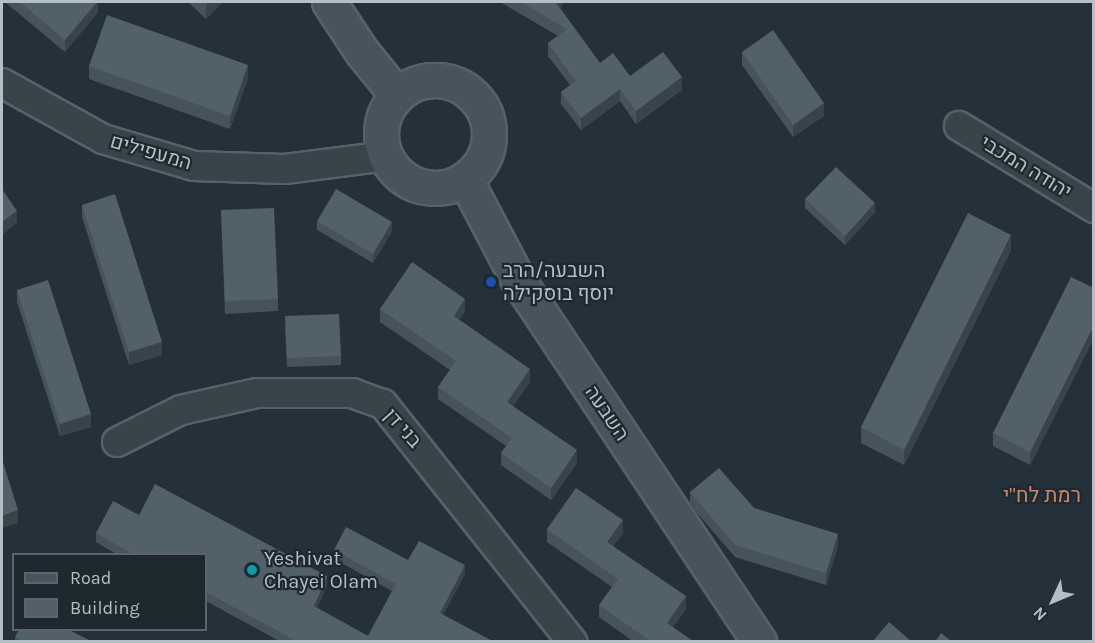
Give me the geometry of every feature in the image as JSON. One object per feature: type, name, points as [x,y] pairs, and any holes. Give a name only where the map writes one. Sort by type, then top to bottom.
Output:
[{"type":"main road","points":[[329,2],[362,52],[397,95]]},
{"type":"main road","points":[[421,81],[448,82],[461,87],[481,106],[486,118],[488,146],[475,170],[465,179],[453,185],[427,188],[402,177],[386,156],[382,143],[383,117],[397,95],[421,81]]},
{"type":"main road","name":"השבעה","points":[[465,179],[518,280],[759,642]]},
{"type":"street","name":"המעפילים","points":[[2,83],[103,139],[194,166],[285,169],[386,156]]},
{"type":"street","name":"יהודה המכבי","points":[[959,126],[1094,208]]},
{"type":"street","name":"בני דן","points":[[117,442],[181,410],[257,393],[352,393],[383,404],[572,642]]},
{"type":"building","points":[[20,2],[97,2],[65,40]]},
{"type":"building","points":[[521,2],[557,2],[600,63],[613,53],[630,76],[663,52],[682,77],[636,111],[620,89],[581,118],[561,92],[576,81],[548,43],[567,29]]},
{"type":"building","points":[[107,15],[248,65],[230,116],[89,66]]},
{"type":"building","points":[[773,30],[824,103],[793,125],[742,52]]},
{"type":"building","points":[[836,167],[875,203],[845,236],[805,199]]},
{"type":"building","points":[[2,189],[17,211],[2,222]]},
{"type":"building","points":[[336,189],[392,222],[373,254],[317,221]]},
{"type":"building","points":[[115,194],[162,342],[129,352],[82,205]]},
{"type":"building","points":[[274,208],[278,299],[225,301],[221,210]]},
{"type":"building","points":[[968,213],[1011,235],[904,450],[861,427]]},
{"type":"building","points":[[412,262],[465,299],[454,316],[530,369],[507,402],[577,450],[551,488],[501,453],[512,438],[438,387],[456,361],[380,309]]},
{"type":"building","points":[[1071,277],[1094,288],[1094,325],[1030,452],[993,433]]},
{"type":"building","points":[[48,280],[91,414],[60,424],[17,290]]},
{"type":"building","points":[[339,314],[341,356],[287,358],[285,316]]},
{"type":"building","points":[[2,459],[18,510],[2,516]]},
{"type":"building","points":[[719,468],[754,508],[838,534],[826,573],[735,545],[690,492]]},
{"type":"building","points":[[155,484],[327,576],[314,606],[368,636],[396,584],[334,550],[346,527],[408,560],[419,541],[465,565],[440,613],[494,642],[298,642],[207,593],[207,553],[131,553],[96,533],[113,501],[139,515]]},
{"type":"building","points":[[576,488],[623,520],[607,542],[686,596],[667,623],[694,642],[652,642],[599,605],[618,579],[547,529]]},
{"type":"building","points":[[889,622],[912,642],[872,642]]},
{"type":"building","points":[[18,631],[71,631],[93,642],[24,642],[15,637]]},
{"type":"building","points":[[941,633],[952,642],[935,642]]},
{"type":"place","name":"השבעה/הרב יוסף בוסקילה","points":[[491,282]]},
{"type":"place","name":"Yeshivat Chayei Olam","points":[[252,570]]},
{"type":"district","name":"רמת לח\"י","points":[[1042,495]]}]
